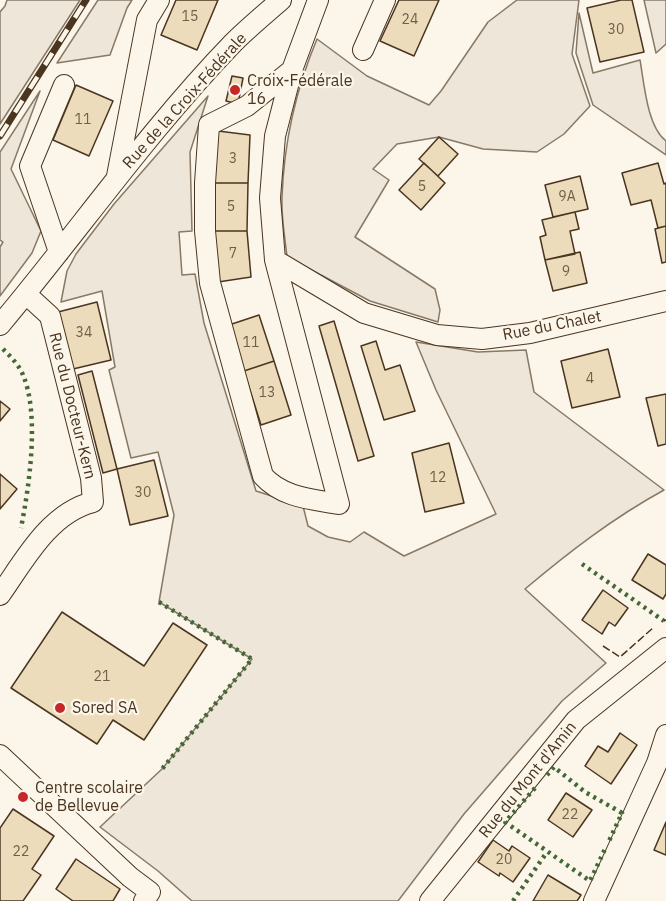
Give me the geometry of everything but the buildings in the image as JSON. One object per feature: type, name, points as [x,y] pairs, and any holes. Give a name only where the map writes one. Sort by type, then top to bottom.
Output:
[{"type":"street","name":"Rue de la Croix-Fédérale","points":[[116,178],[147,20],[159,0]]},
{"type":"street","name":"Rue de la Croix-Fédérale","points":[[0,325],[116,178],[234,42],[281,0]]},
{"type":"street","points":[[292,70],[247,106],[209,125],[205,183],[205,231],[210,283],[263,476],[291,495],[339,504],[275,260],[270,198],[275,136],[292,70],[318,0]]},
{"type":"street","points":[[363,50],[385,0]]},
{"type":"street","points":[[59,252],[30,166],[64,86]]},
{"type":"street","name":"Rue du Chalet","points":[[275,260],[364,312],[437,335],[482,339],[530,333],[666,301]]},
{"type":"street","name":"Rue du Docteur-Kern","points":[[0,595],[38,542],[59,519],[78,506],[93,502],[91,478],[50,316],[26,294]]},
{"type":"street","name":"Rue du Mont d'Amin","points":[[430,901],[576,720],[666,648]]},
{"type":"street","points":[[594,901],[657,763],[666,735]]},
{"type":"street","points":[[0,755],[130,877],[147,897]]},
{"type":"shaded area","points":[[7,0],[80,0],[0,124],[0,12]]},
{"type":"shaded area","points":[[98,0],[132,0],[110,55],[57,63]]},
{"type":"shaded area","points":[[517,0],[579,0],[572,54],[590,106],[564,134],[537,152],[483,149],[439,137],[397,144],[373,169],[389,180],[355,237],[435,289],[440,310],[438,322],[370,301],[287,257],[282,204],[285,156],[297,96],[317,39],[367,76],[429,105],[488,22]]},
{"type":"shaded area","points":[[644,0],[666,0],[666,44],[656,53]]},
{"type":"shaded area","points":[[579,13],[593,73],[640,60],[650,115],[654,126],[666,141],[666,155],[593,105],[576,53]]},
{"type":"shaded area","points":[[40,91],[11,169],[41,231],[32,253],[0,296],[0,247],[3,242],[0,240],[0,152]]},
{"type":"shaded area","points":[[208,96],[190,152],[192,231],[179,232],[182,275],[195,274],[204,323],[256,491],[303,506],[308,526],[328,537],[350,542],[364,532],[404,556],[496,514],[436,390],[416,342],[478,352],[526,350],[534,392],[664,490],[592,536],[525,589],[606,663],[562,701],[464,814],[398,901],[192,901],[158,871],[100,827],[162,769],[252,659],[159,602],[174,515],[158,452],[131,458],[109,370],[115,367],[102,291],[61,302],[67,271],[76,254],[114,204]]},
{"type":"railway","points":[[0,136],[86,0]]},
{"type":"hedge","points":[[3,349],[17,364],[23,375],[31,410],[30,472],[21,528]]},
{"type":"hedge","points":[[582,564],[664,621]]},
{"type":"hedge","points":[[159,602],[252,659],[162,769]]},
{"type":"hedge","points":[[547,775],[554,767],[585,792],[622,813],[609,841]]},
{"type":"hedge","points":[[535,788],[505,822],[590,881],[605,849]]},
{"type":"hedge","points":[[513,901],[547,852]]},
{"type":"fence","points":[[603,646],[620,657],[653,628]]},
{"type":"place","name":"Croix-Fédérale 16","points":[[235,90]]},
{"type":"place","name":"Sored SA","points":[[60,708]]},
{"type":"place","name":"Centre scolaire de Bellevue","points":[[23,797]]}]
